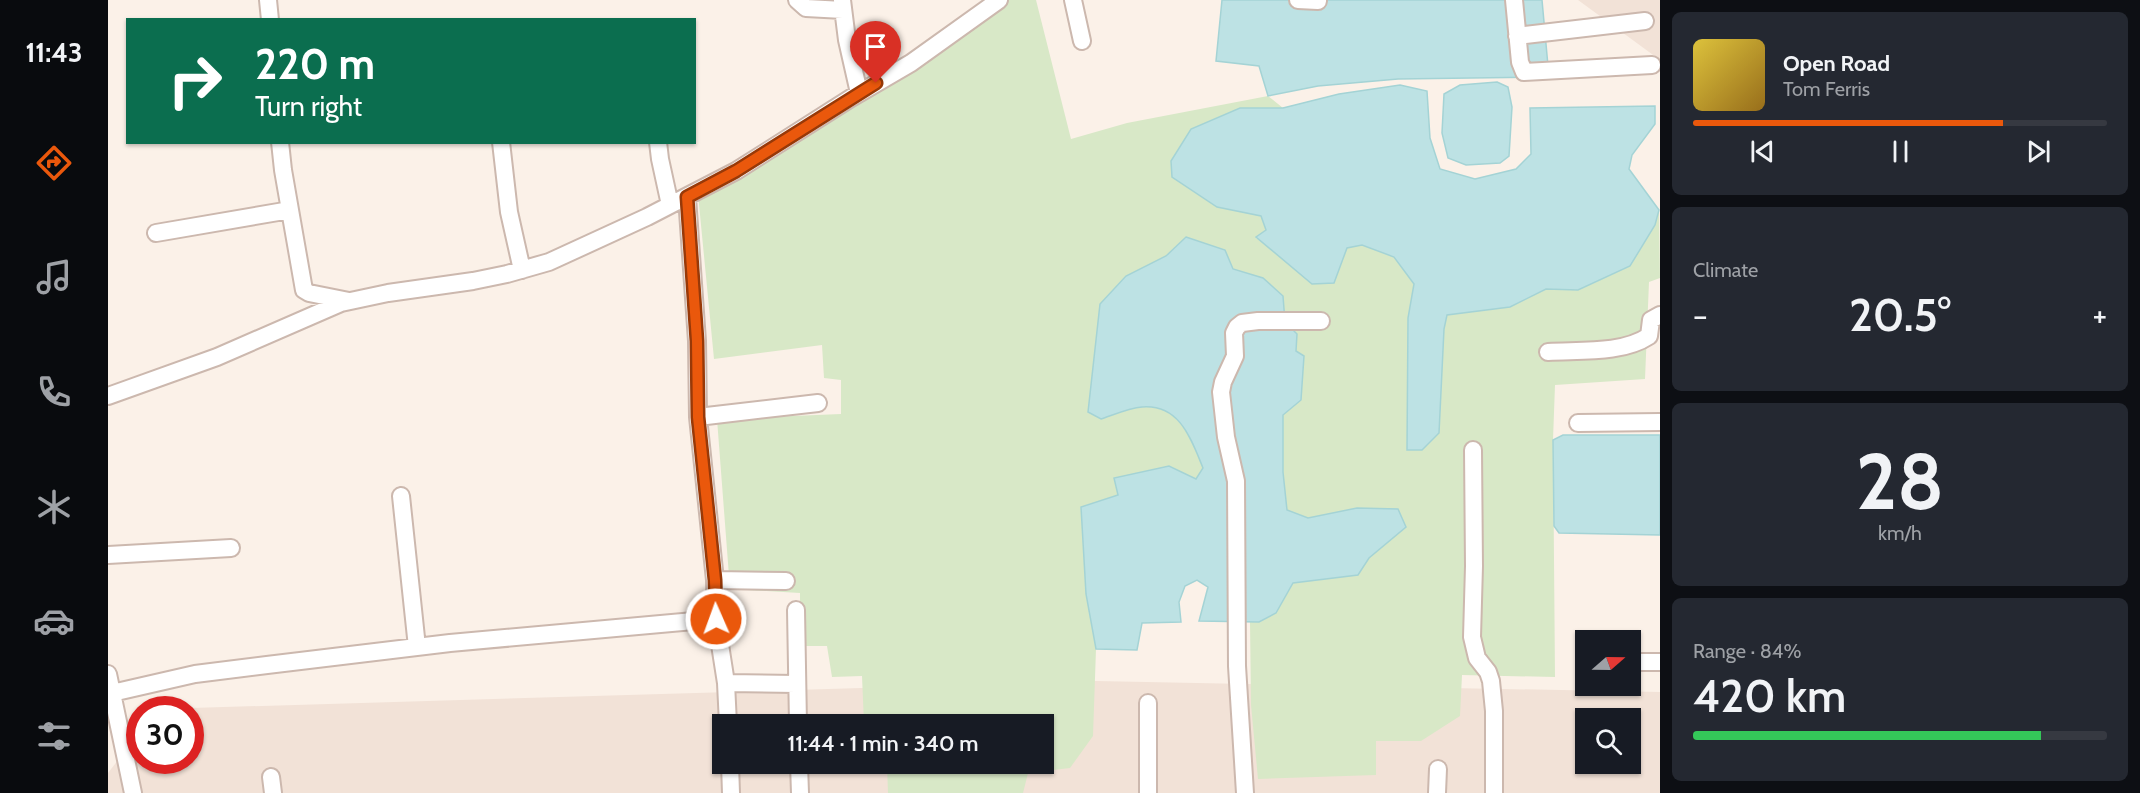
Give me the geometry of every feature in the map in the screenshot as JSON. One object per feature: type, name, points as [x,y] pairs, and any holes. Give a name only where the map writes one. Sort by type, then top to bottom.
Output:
[{"type":"street","points":[[268,0],[270,18]]},
{"type":"street","points":[[797,0],[806,8],[843,5],[847,40],[859,93]]},
{"type":"street","points":[[108,396],[217,357],[350,301],[473,281],[549,262],[670,206],[736,171],[911,63],[999,0]]},
{"type":"street","points":[[1073,0],[1082,41]]},
{"type":"street","points":[[1298,0],[1318,1]]},
{"type":"street","points":[[1514,0],[1520,62],[1524,72],[1652,65]]},
{"type":"street","points":[[1517,36],[1645,21]]},
{"type":"street","points":[[280,144],[304,290],[350,301]]},
{"type":"street","points":[[501,144],[509,212],[522,270]]},
{"type":"street","points":[[658,144],[670,206]]},
{"type":"street","points":[[687,197],[697,341],[698,417],[715,580],[716,619],[726,683],[728,714]]},
{"type":"street","points":[[156,233],[290,210]]},
{"type":"street","points":[[1548,352],[1615,348],[1630,344],[1649,336],[1651,320],[1660,315]]},
{"type":"street","points":[[1245,793],[1237,666],[1236,481],[1226,437],[1221,392],[1235,356],[1234,333],[1237,327],[1258,321],[1321,321]]},
{"type":"street","points":[[698,417],[818,403]]},
{"type":"street","points":[[1578,423],[1660,422]]},
{"type":"street","points":[[1473,450],[1472,637],[1477,658],[1488,672],[1491,681],[1494,711],[1494,793]]},
{"type":"street","points":[[401,496],[417,647]]},
{"type":"street","points":[[108,555],[231,548]]},
{"type":"street","points":[[715,580],[786,581]]},
{"type":"street","points":[[796,610],[798,714]]},
{"type":"street","points":[[112,693],[195,674],[417,647],[716,619]]},
{"type":"street","points":[[1641,662],[1660,662]]},
{"type":"street","points":[[108,674],[133,793]]},
{"type":"street","points":[[726,683],[796,684]]},
{"type":"street","points":[[1148,703],[1148,793]]},
{"type":"street","points":[[1437,793],[1438,769]]},
{"type":"street","points":[[730,774],[731,793]]},
{"type":"street","points":[[799,774],[800,793]]},
{"type":"shaded area","points":[[1578,0],[1660,0],[1660,60]]},
{"type":"shaded area","points":[[1096,681],[1575,690],[1575,696],[1641,696],[1641,692],[1660,692],[1660,793],[108,793],[108,773],[126,750],[126,774],[204,774],[204,708]]},
{"type":"green space","points":[[1003,0],[1036,0],[1071,139],[1127,123],[1268,96],[1283,108],[1240,108],[1217,207],[1261,216],[1266,230],[1256,238],[1334,283],[1346,248],[1362,245],[1394,257],[1414,284],[1408,318],[1444,329],[1447,315],[1510,307],[1546,289],[1578,290],[1630,266],[1655,225],[1659,210],[1660,278],[1649,282],[1645,379],[1555,385],[1553,440],[1555,677],[1462,675],[1460,716],[1421,741],[1376,741],[1376,775],[1258,779],[1251,705],[1250,622],[1266,619],[1272,615],[1293,583],[1358,575],[1369,558],[1406,527],[1357,508],[1308,518],[1287,510],[1283,472],[1283,415],[1301,400],[1296,351],[1285,322],[1263,278],[1233,269],[1186,237],[1166,256],[1126,276],[1100,304],[1095,354],[1101,419],[1142,407],[1165,411],[1182,425],[1204,468],[1196,479],[1114,479],[1118,495],[1081,507],[1086,594],[1096,649],[1093,736],[1070,768],[1054,770],[1054,714],[864,714],[862,676],[832,677],[827,646],[800,646],[800,593],[730,589],[717,419],[841,414],[841,380],[824,378],[822,345],[714,359],[698,194]]},
{"type":"green space","points":[[887,774],[1028,774],[1023,793],[888,793]]},
{"type":"water","points":[[1222,0],[1542,0],[1549,77],[1398,79],[1318,86],[1268,96],[1259,66],[1216,61]]},
{"type":"water","points":[[1497,82],[1508,87],[1512,107],[1509,156],[1500,163],[1466,165],[1448,158],[1442,133],[1444,94],[1460,85]]},
{"type":"water","points":[[1400,85],[1427,91],[1430,138],[1440,169],[1475,179],[1516,169],[1531,154],[1530,108],[1655,106],[1655,124],[1632,155],[1629,169],[1659,210],[1655,225],[1630,266],[1578,290],[1546,289],[1510,307],[1447,315],[1444,329],[1439,433],[1422,450],[1407,450],[1408,318],[1414,284],[1394,257],[1362,245],[1347,248],[1334,283],[1312,284],[1256,237],[1266,230],[1261,216],[1217,207],[1172,177],[1171,161],[1191,129],[1240,108],[1283,108],[1339,94]]},
{"type":"water","points":[[1186,237],[1225,250],[1233,269],[1263,278],[1283,296],[1285,322],[1297,334],[1296,351],[1304,356],[1301,400],[1283,415],[1283,472],[1287,510],[1308,518],[1357,508],[1398,509],[1406,527],[1369,558],[1358,575],[1293,583],[1276,613],[1259,622],[1199,621],[1208,587],[1197,580],[1185,586],[1179,602],[1181,622],[1142,623],[1137,650],[1096,649],[1086,594],[1081,507],[1118,495],[1114,478],[1169,466],[1196,479],[1203,468],[1188,435],[1175,417],[1166,411],[1142,407],[1101,419],[1088,412],[1100,304],[1126,276],[1166,256]]},
{"type":"water","points":[[1563,435],[1660,435],[1660,535],[1559,533],[1554,526],[1553,440]]},
{"type":"route","points":[[716,619],[715,580],[698,417],[697,341],[687,197],[736,171],[876,83]]}]
